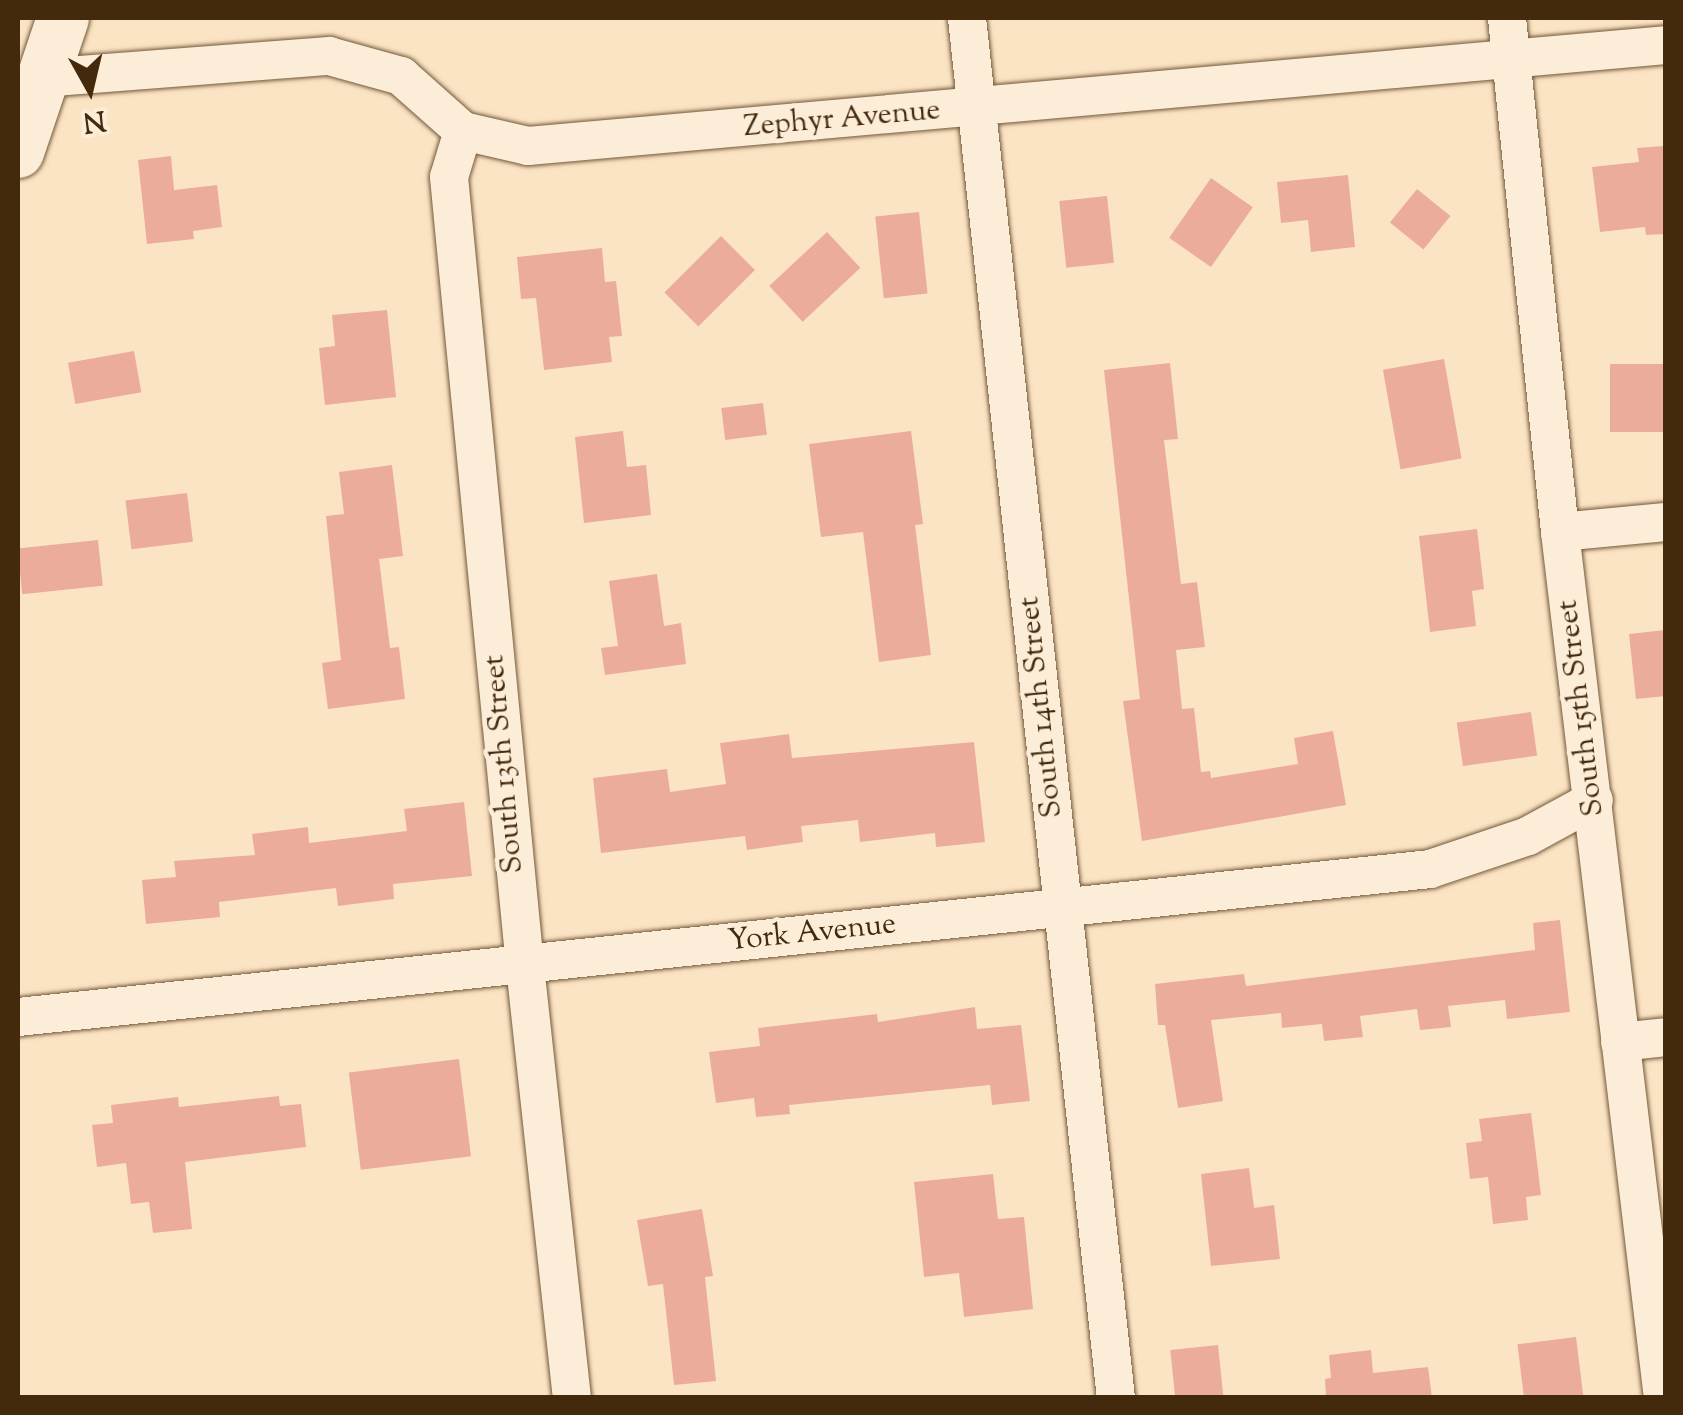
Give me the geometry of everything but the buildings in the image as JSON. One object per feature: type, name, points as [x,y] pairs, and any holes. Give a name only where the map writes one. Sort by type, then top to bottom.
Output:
[{"type":"street","points":[[18,152],[63,18]]},
{"type":"street","name":"South 14th Street","points":[[967,18],[1116,1398]]},
{"type":"street","name":"South 15th Street","points":[[1507,18],[1560,532],[1662,1398]]},
{"type":"street","name":"Zephyr Avenue","points":[[41,78],[329,56],[401,76],[463,131],[528,146],[1666,45]]},
{"type":"street","name":"South 13th Street","points":[[463,131],[449,178],[525,966],[572,1398]]},
{"type":"street","points":[[1560,532],[1666,522]]},
{"type":"street","name":"York Avenue","points":[[18,1016],[1430,869],[1528,836],[1594,800]]},
{"type":"street","points":[[1620,1042],[1666,1037]]}]
